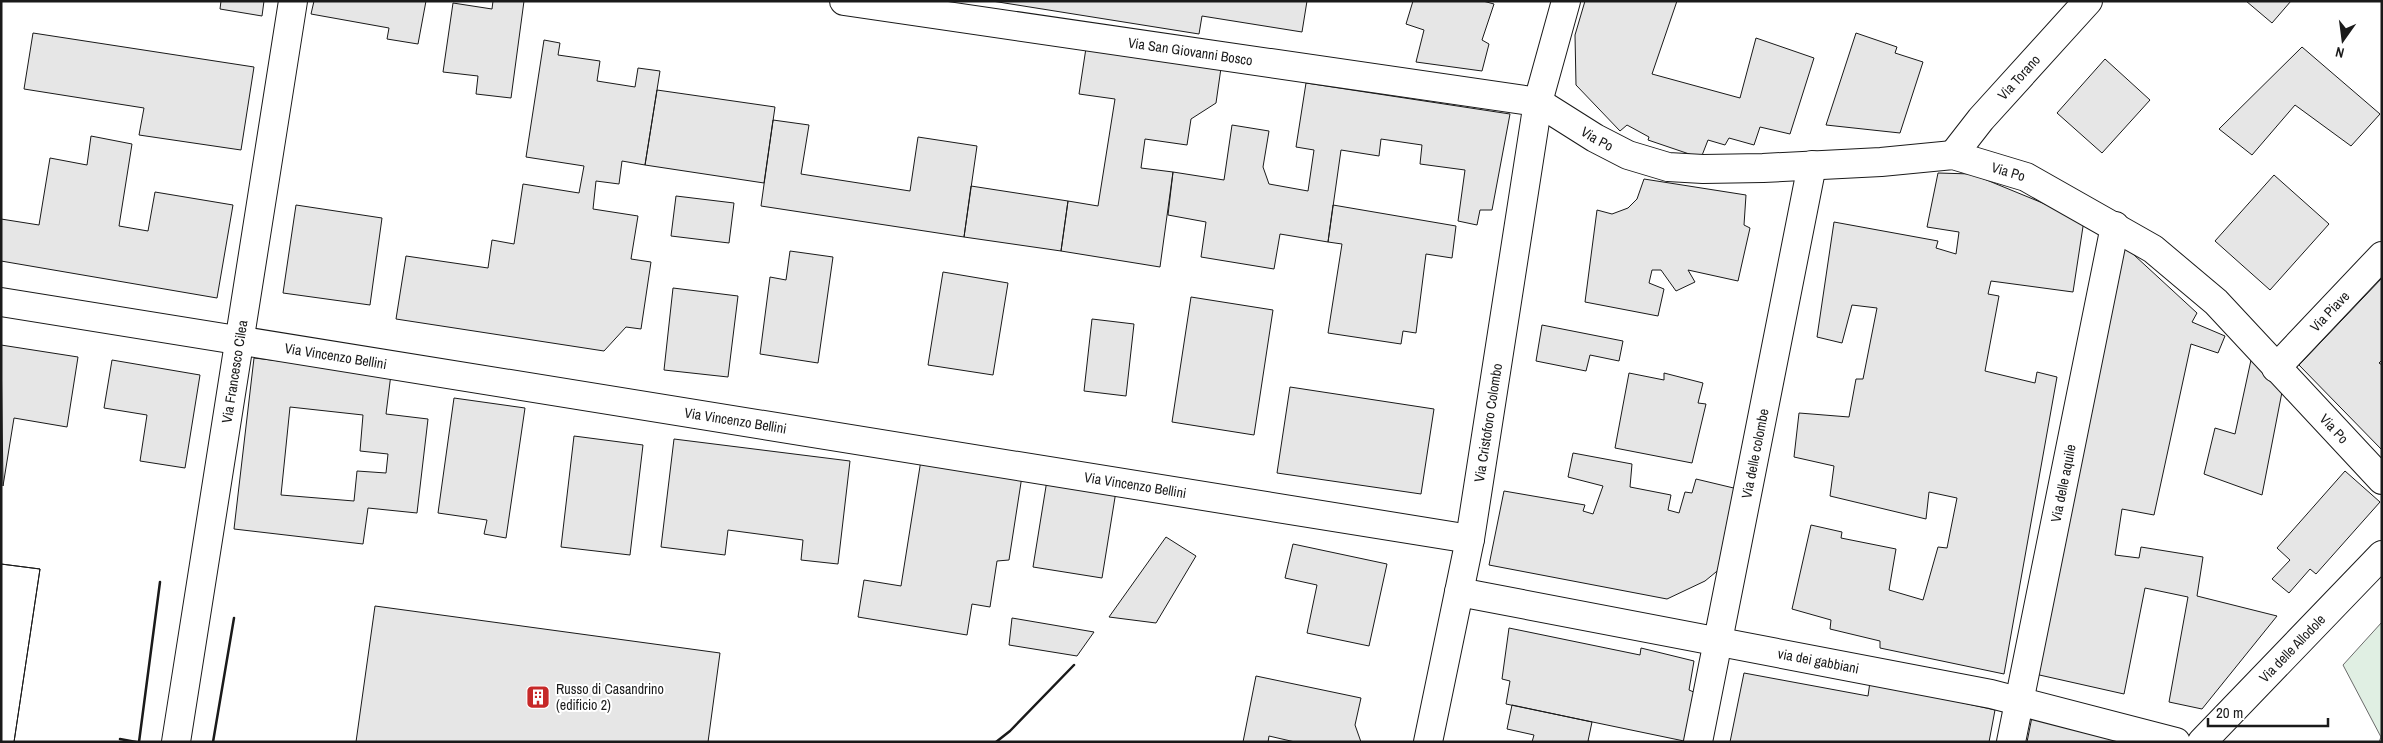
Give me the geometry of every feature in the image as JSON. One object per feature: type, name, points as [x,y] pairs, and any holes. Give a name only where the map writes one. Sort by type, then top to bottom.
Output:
[{"type":"street","name":"Via Francesco Cilea","points":[[176,742],[293,1]]},
{"type":"street","name":"Via San Giovanni Bosco","points":[[844,1],[1538,102]]},
{"type":"street","name":"Via Cristoforo Colombo","points":[[1428,742],[1470,539],[1538,102],[1566,1]]},
{"type":"street","name":"Via Torano","points":[[1953,155],[1981,119],[2088,1]]},
{"type":"street","name":"Via Po","points":[[1538,102],[1595,138],[1628,155],[1668,167],[1703,169],[1812,165],[1881,162],[1953,155],[2026,177],[2153,249],[2216,302],[2382,480]]},
{"type":"street","name":"Via delle colombe","points":[[1698,742],[1812,165]]},
{"type":"street","name":"Via delle aquile","points":[[2011,742],[2115,226]]},
{"type":"street","name":"Via Piave","points":[[2276,368],[2382,256]]},
{"type":"street","name":"Via Vincenzo Bellini","points":[[1,302],[1470,539]]},
{"type":"street","name":"Via delle Allodole","points":[[2202,742],[2382,555]]},
{"type":"street","name":"via dei gabbiani","points":[[1459,592],[2019,701],[2176,742]]},
{"type":"green space","points":[[2382,622],[2382,742],[2379,742],[2381,737],[2343,665]]},
{"type":"building","points":[[221,1],[264,1],[262,16],[220,9]]},
{"type":"building","points":[[314,1],[426,1],[418,44],[387,39],[389,28],[311,14]]},
{"type":"building","points":[[493,1],[524,1],[511,98],[476,94],[478,76],[443,72],[453,3],[492,9]]},
{"type":"building","points":[[992,1],[1307,1],[1302,32],[1202,16],[1199,34]]},
{"type":"building","points":[[1413,1],[1483,1],[1494,4],[1482,40],[1489,44],[1482,71],[1416,62],[1424,30],[1406,24]]},
{"type":"building","points":[[1585,1],[1677,1],[1652,74],[1740,98],[1756,38],[1814,58],[1790,134],[1760,127],[1754,145],[1729,138],[1725,145],[1708,140],[1701,158],[1648,140],[1649,137],[1627,125],[1620,131],[1576,85],[1575,35]]},
{"type":"building","points":[[2246,1],[2291,1],[2272,23]]},
{"type":"building","points":[[33,33],[254,67],[241,150],[139,135],[144,108],[24,89]]},
{"type":"building","points":[[1856,33],[1897,47],[1895,53],[1923,62],[1900,133],[1826,125]]},
{"type":"building","points":[[544,40],[560,43],[558,55],[600,61],[597,81],[635,87],[638,68],[660,71],[645,165],[622,161],[619,184],[596,181],[593,209],[638,216],[631,259],[651,262],[641,329],[626,327],[604,351],[396,319],[406,256],[488,268],[492,240],[514,244],[523,184],[579,193],[584,166],[526,157]]},
{"type":"building","points":[[2302,47],[2380,114],[2351,146],[2295,105],[2252,155],[2219,129]]},
{"type":"building","points":[[1086,48],[1221,68],[1216,103],[1191,119],[1187,145],[1145,139],[1141,168],[1173,172],[1160,267],[1061,251],[1068,201],[1098,206],[1115,99],[1079,94]]},
{"type":"building","points":[[2105,59],[2150,100],[2102,153],[2057,113]]},
{"type":"building","points":[[1306,83],[1510,114],[1492,210],[1480,210],[1477,225],[1458,221],[1465,170],[1420,164],[1422,145],[1381,139],[1379,156],[1341,150],[1328,242],[1280,234],[1274,269],[1201,257],[1206,222],[1168,215],[1173,172],[1224,180],[1232,125],[1269,131],[1263,167],[1269,184],[1308,191],[1314,150],[1296,147]]},
{"type":"building","points":[[657,90],[775,107],[764,183],[645,165]]},
{"type":"building","points":[[773,120],[809,125],[801,174],[910,191],[918,137],[977,146],[964,237],[761,206]]},
{"type":"building","points":[[91,136],[132,144],[119,226],[148,231],[155,192],[233,205],[217,298],[1,261],[1,219],[39,225],[50,158],[87,165]]},
{"type":"building","points":[[1938,173],[1972,174],[2084,220],[2073,292],[1991,281],[1988,294],[1999,296],[1985,371],[2035,383],[2037,372],[2057,377],[2004,674],[1880,648],[1880,641],[1830,629],[1831,620],[1792,609],[1811,525],[1842,532],[1841,538],[1896,549],[1889,590],[1923,600],[1938,547],[1947,548],[1957,498],[1929,492],[1926,519],[1830,496],[1834,466],[1794,457],[1799,413],[1849,417],[1856,379],[1863,379],[1877,308],[1852,305],[1842,343],[1817,337],[1834,222],[1938,241],[1936,248],[1956,254],[1959,232],[1927,227]]},
{"type":"building","points":[[2274,175],[2329,224],[2270,290],[2215,241]]},
{"type":"building","points":[[1644,179],[1746,195],[1744,225],[1750,228],[1738,281],[1688,270],[1695,282],[1676,291],[1661,270],[1652,270],[1649,283],[1664,289],[1658,316],[1585,302],[1597,210],[1612,214],[1628,208],[1637,199]]},
{"type":"building","points":[[971,186],[1068,201],[1061,251],[964,237]]},
{"type":"building","points":[[676,196],[734,203],[729,243],[671,236]]},
{"type":"building","points":[[296,205],[382,218],[370,305],[283,293]]},
{"type":"building","points":[[1333,205],[1456,226],[1452,258],[1426,254],[1416,333],[1403,331],[1401,344],[1328,333],[1342,244],[1328,242]]},
{"type":"building","points":[[2121,243],[2197,313],[2192,322],[2225,336],[2218,353],[2191,344],[2154,515],[2122,509],[2115,555],[2139,558],[2141,547],[2203,557],[2197,596],[2277,616],[2202,709],[2169,702],[2188,597],[2145,588],[2124,694],[2035,674]]},
{"type":"building","points":[[790,251],[833,257],[818,363],[760,354],[770,277],[786,280]]},
{"type":"building","points":[[943,272],[1008,283],[993,375],[928,365]]},
{"type":"building","points":[[2382,278],[2382,360],[2379,363],[2382,365],[2382,450],[2299,365]]},
{"type":"building","points":[[673,288],[738,296],[728,377],[664,370]]},
{"type":"building","points":[[1191,297],[1273,310],[1254,435],[1172,422]]},
{"type":"building","points":[[1092,319],[1134,324],[1126,396],[1084,391]]},
{"type":"building","points":[[1542,325],[1623,341],[1619,361],[1590,355],[1586,371],[1536,361]]},
{"type":"building","points":[[1,345],[78,357],[67,427],[14,418],[3,486]]},
{"type":"building","points":[[254,358],[391,374],[386,414],[428,419],[417,513],[368,508],[363,544],[234,529]],"holes":[[[290,407],[363,415],[360,451],[388,454],[386,473],[357,471],[354,501],[281,495]]]},
{"type":"building","points":[[112,360],[200,375],[185,468],[140,461],[147,415],[104,408]]},
{"type":"building","points":[[2251,360],[2282,392],[2262,495],[2204,474],[2215,428],[2235,434]]},
{"type":"building","points":[[1629,373],[1664,380],[1664,373],[1703,383],[1698,403],[1706,404],[1692,463],[1615,448]]},
{"type":"building","points":[[1290,387],[1434,409],[1421,494],[1277,473]]},
{"type":"building","points":[[454,398],[525,408],[506,538],[484,534],[487,520],[438,513]]},
{"type":"building","points":[[574,436],[643,445],[630,555],[561,547]]},
{"type":"building","points":[[674,439],[850,461],[838,564],[801,560],[803,540],[728,530],[725,555],[661,547]]},
{"type":"building","points":[[1573,453],[1632,464],[1630,487],[1671,495],[1668,510],[1679,513],[1685,492],[1692,493],[1696,479],[1742,490],[1727,563],[1705,581],[1667,599],[1489,565],[1504,491],[1585,505],[1583,511],[1593,514],[1603,486],[1568,477]]},
{"type":"building","points":[[921,460],[1022,476],[1009,560],[997,561],[990,607],[972,604],[967,635],[858,617],[864,580],[901,586]]},
{"type":"building","points":[[2345,471],[2380,502],[2316,574],[2310,569],[2289,593],[2272,579],[2290,560],[2277,548]]},
{"type":"building","points":[[1048,474],[1117,485],[1102,578],[1033,567]]},
{"type":"building","points":[[1166,537],[1196,556],[1156,623],[1109,617]]},
{"type":"building","points":[[1293,544],[1387,564],[1369,646],[1307,633],[1317,585],[1285,578]]},
{"type":"building","points":[[1,564],[40,569],[14,742],[1,742]]},
{"type":"building","points":[[1,564],[40,569],[14,742],[1,742]]},
{"type":"building","name":"Russo di Casandrino (edificio 2)","points":[[375,606],[720,653],[708,742],[356,742]]},
{"type":"building","points":[[1012,618],[1094,632],[1077,656],[1009,645]]},
{"type":"building","points":[[1509,628],[1640,655],[1641,648],[1694,661],[1689,690],[1696,693],[1684,741],[1506,704],[1510,681],[1502,679]]},
{"type":"building","points":[[1744,673],[1868,696],[1870,682],[1995,710],[1989,742],[1730,742]]},
{"type":"building","points":[[1256,676],[1361,698],[1355,725],[1361,742],[1295,742],[1269,736],[1268,742],[1243,742]]},
{"type":"building","points":[[1512,705],[1592,722],[1588,741],[1593,742],[1532,742],[1534,735],[1507,729]]},
{"type":"building","points":[[2032,717],[2124,742],[2027,742]]},
{"type":"wall","points":[[139,742],[160,582]]},
{"type":"wall","points":[[213,742],[234,618]]},
{"type":"wall","points":[[996,742],[1010,731],[1074,665]]},
{"type":"wall","points":[[120,739],[136,742]]},
{"type":"place","name":"Russo di Casandrino (edificio 2)","points":[[538,697]]}]
